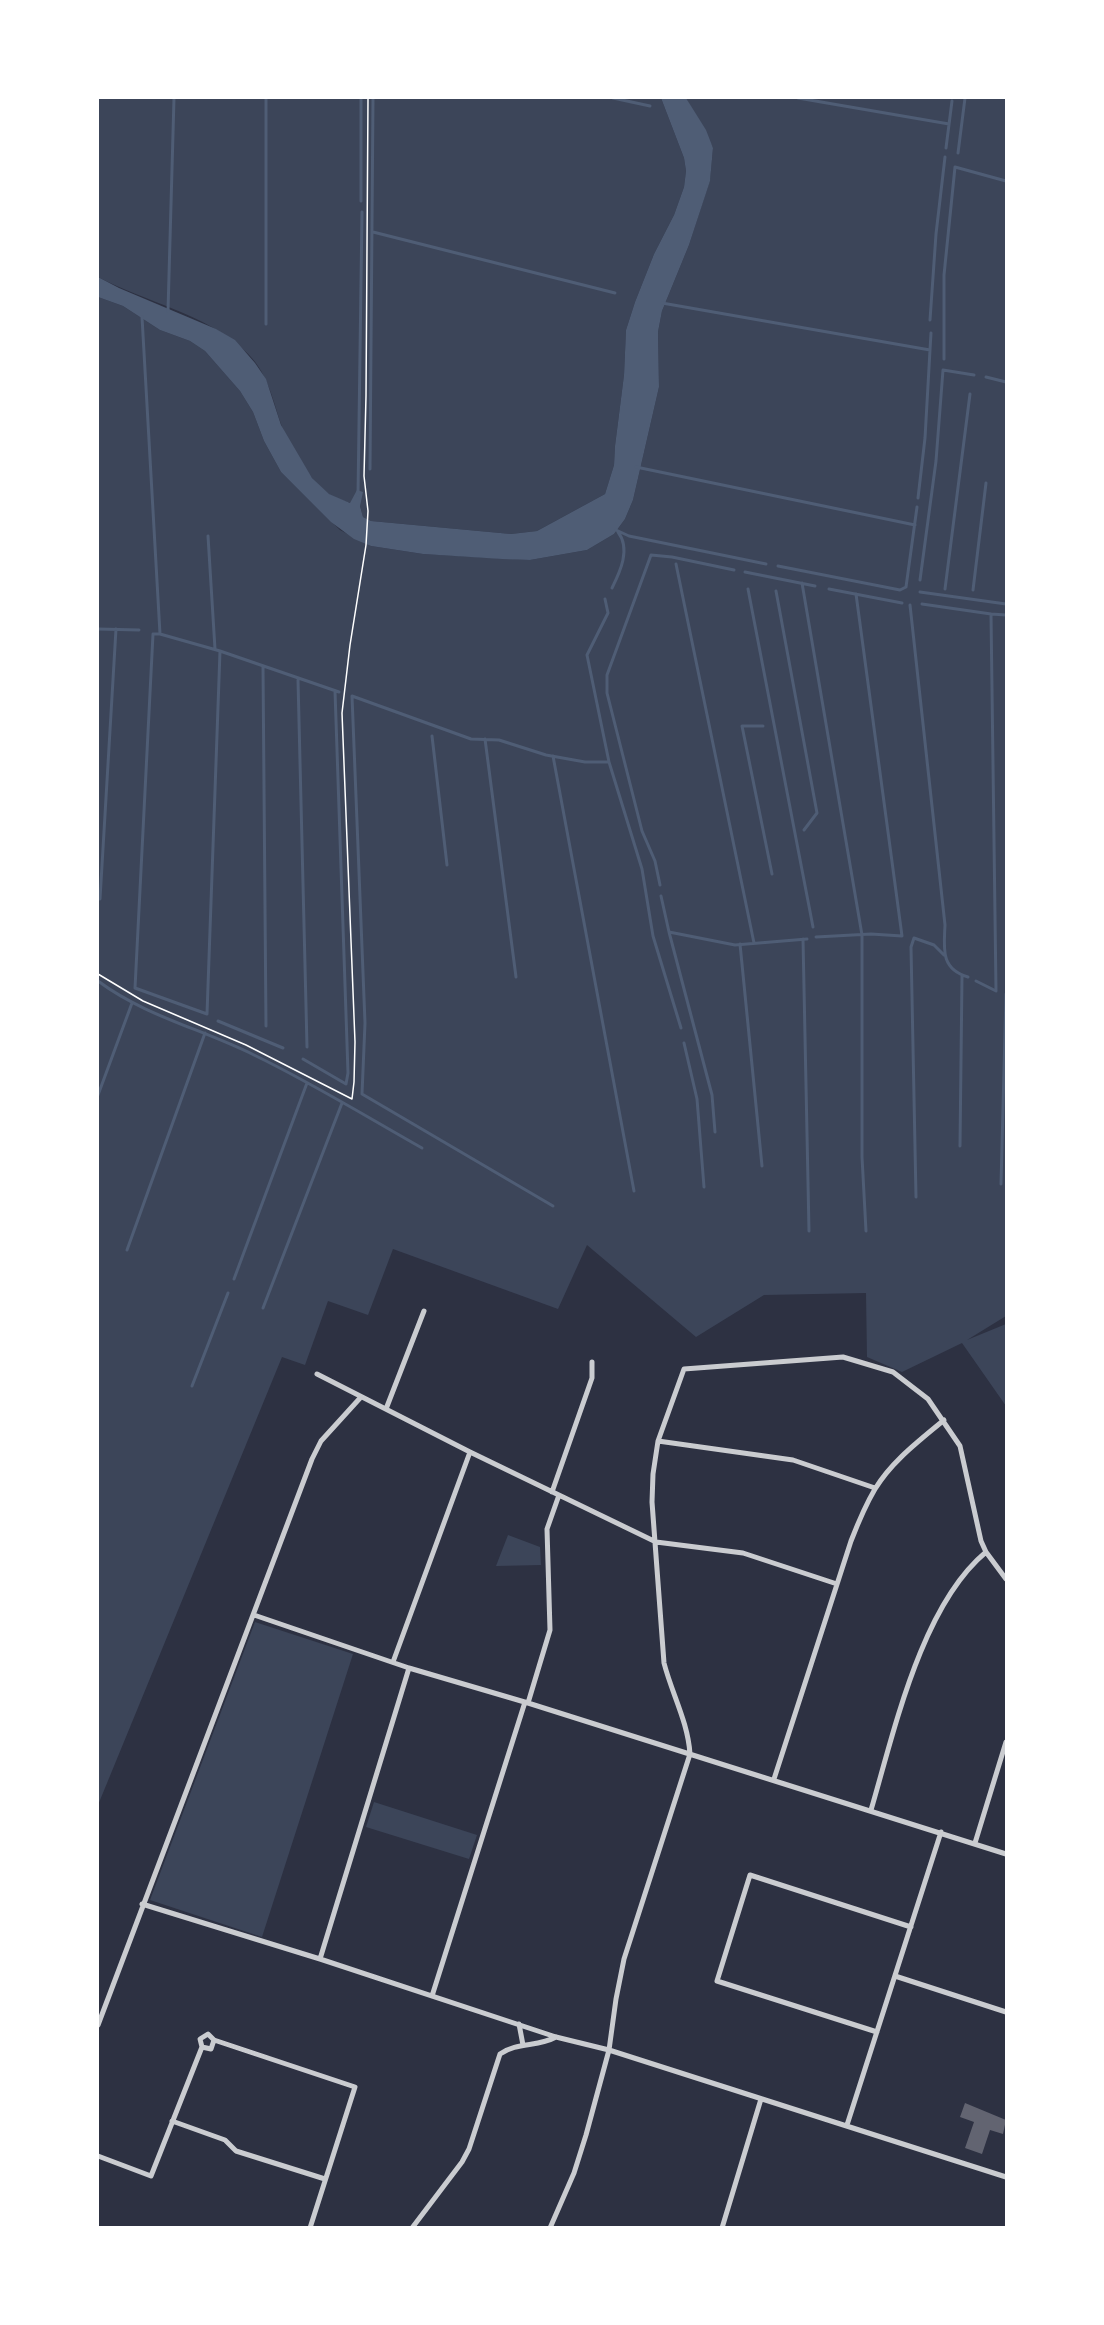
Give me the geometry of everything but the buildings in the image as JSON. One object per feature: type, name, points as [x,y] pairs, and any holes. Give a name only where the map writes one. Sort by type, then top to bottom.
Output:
[{"type":"street","points":[[386,1409],[424,1311]]},
{"type":"street","points":[[550,2228],[574,2173],[609,2050],[624,1959],[690,1754],[687,1733],[664,1663],[652,1502],[658,1441],[684,1369],[843,1357],[893,1372],[928,1399],[960,1446],[981,1541],[986,1552],[1006,1579]]},
{"type":"street","points":[[552,1492],[592,1378],[592,1362]]},
{"type":"street","points":[[317,1374],[470,1452],[656,1542],[743,1553],[837,1584]]},
{"type":"street","points":[[98,2025],[312,1459],[321,1441],[361,1397]]},
{"type":"street","points":[[774,1779],[851,1540],[875,1488],[895,1463],[944,1420]]},
{"type":"street","points":[[658,1441],[793,1460],[875,1488]]},
{"type":"street","points":[[393,1662],[470,1452]]},
{"type":"street","points":[[432,1996],[550,1630],[547,1529],[559,1495]]},
{"type":"street","points":[[871,1810],[901,1706],[916,1664],[949,1595],[986,1552]]},
{"type":"street","points":[[254,1615],[410,1668],[774,1779],[1006,1854]]},
{"type":"street","points":[[320,1959],[410,1668]]},
{"type":"street","points":[[975,1843],[1006,1742]]},
{"type":"street","points":[[847,2125],[941,1832]]},
{"type":"street","points":[[877,2032],[717,1981],[750,1875],[910,1927]]},
{"type":"street","points":[[142,1904],[320,1959],[556,2037],[609,2050],[1006,2177]]},
{"type":"street","points":[[895,1976],[1006,2012]]},
{"type":"street","points":[[519,2024],[523,2045]]},
{"type":"street","points":[[202,2048],[199,2043],[203,2035],[208,2034],[214,2040],[355,2087],[310,2228]]},
{"type":"street","points":[[412,2228],[462,2162],[469,2149],[500,2054],[505,2050],[547,2042],[556,2037]]},
{"type":"street","points":[[202,2048],[211,2049],[214,2040]]},
{"type":"street","points":[[98,2156],[151,2176],[202,2048]]},
{"type":"street","points":[[722,2228],[761,2099]]},
{"type":"street","points":[[172,2121],[225,2140],[236,2151],[325,2179]]},
{"type":"path","points":[[98,974],[143,1001],[246,1045],[351,1099],[356,1061],[342,713],[366,545],[368,511],[363,476],[366,396],[368,98]]},
{"type":"shaded area","points":[[98,98],[661,98],[684,158],[686,171],[684,187],[674,215],[654,254],[626,330],[624,375],[614,465],[605,494],[537,531],[511,534],[371,521],[363,517],[360,506],[334,497],[323,490],[294,452],[284,432],[264,376],[245,351],[229,338],[193,317],[98,277]]},
{"type":"shaded area","points":[[661,98],[686,98],[706,130],[713,148],[710,181],[689,245],[662,311],[658,332],[659,387],[633,500],[625,519],[614,534],[587,550],[530,560],[502,559],[423,554],[371,546],[354,539],[331,522],[281,472],[264,441],[253,412],[240,391],[205,351],[190,341],[160,330],[123,306],[98,297],[98,277],[216,329],[235,340],[266,379],[281,425],[312,478],[329,494],[350,503],[357,490],[363,492],[360,506],[363,517],[371,521],[511,534],[537,531],[605,494],[614,465],[624,375],[626,330],[654,254],[674,215],[684,187],[686,171],[684,158]]},
{"type":"shaded area","points":[[686,98],[1006,98],[1006,1316],[967,1340],[1006,1324],[1006,1406],[962,1343],[902,1372],[867,1357],[866,1293],[764,1295],[696,1337],[587,1245],[558,1309],[393,1249],[368,1315],[328,1301],[305,1365],[282,1357],[98,1805],[98,297],[123,306],[160,330],[190,341],[205,351],[240,391],[253,412],[264,441],[281,472],[340,530],[371,546],[423,554],[530,560],[587,550],[614,534],[625,519],[633,500],[659,387],[658,332],[662,311],[689,245],[710,180],[713,148]]},
{"type":"shaded area","points":[[508,1535],[540,1547],[541,1565],[496,1566]]},
{"type":"shaded area","points":[[255,1622],[353,1654],[262,1937],[150,1900]]},
{"type":"shaded area","points":[[374,1802],[477,1835],[469,1859],[366,1827]]},
{"type":"waterway","points":[[168,311],[174,98]]},
{"type":"waterway","points":[[266,98],[266,324]]},
{"type":"waterway","points":[[361,98],[361,201]]},
{"type":"waterway","points":[[370,469],[373,98]]},
{"type":"waterway","points":[[613,98],[650,106]]},
{"type":"waterway","points":[[798,98],[949,124]]},
{"type":"waterway","points":[[958,153],[965,98]]},
{"type":"waterway","points":[[946,148],[952,101]]},
{"type":"waterway","points":[[930,320],[936,234],[945,157]]},
{"type":"waterway","points":[[944,359],[944,275],[955,167],[1006,181]]},
{"type":"waterway","points":[[358,495],[362,212]]},
{"type":"waterway","points":[[373,232],[615,293]]},
{"type":"waterway","points":[[662,303],[930,350],[925,438],[918,498]]},
{"type":"waterway","points":[[142,317],[160,634],[220,651],[339,692]]},
{"type":"waterway","points":[[930,350],[931,333]]},
{"type":"waterway","points":[[920,580],[936,461],[943,370],[974,375]]},
{"type":"waterway","points":[[986,377],[1006,382]]},
{"type":"waterway","points":[[945,589],[970,394]]},
{"type":"waterway","points":[[636,467],[915,525]]},
{"type":"waterway","points":[[973,590],[986,483]]},
{"type":"waterway","points":[[778,566],[900,590],[906,587],[917,507]]},
{"type":"waterway","points":[[616,530],[629,536],[766,564]]},
{"type":"waterway","points":[[612,588],[621,568],[624,553],[624,546],[618,532]]},
{"type":"waterway","points":[[208,536],[215,649]]},
{"type":"waterway","points":[[660,885],[655,861],[642,831],[607,693],[607,675],[651,555],[734,570]]},
{"type":"waterway","points":[[676,564],[754,943]]},
{"type":"waterway","points":[[745,572],[815,586]]},
{"type":"waterway","points":[[802,583],[862,935],[862,1157],[866,1231]]},
{"type":"waterway","points":[[748,589],[813,927]]},
{"type":"waterway","points":[[829,589],[902,603]]},
{"type":"waterway","points":[[776,591],[817,813],[804,830]]},
{"type":"waterway","points":[[920,592],[1006,604]]},
{"type":"waterway","points":[[816,937],[871,934],[902,936],[856,594]]},
{"type":"waterway","points":[[553,1206],[362,1094],[365,1023],[352,696],[471,739],[499,740],[546,755],[585,762],[609,762],[587,655],[608,613],[605,599]]},
{"type":"waterway","points":[[922,604],[991,614],[996,991],[976,981]]},
{"type":"waterway","points":[[910,605],[945,925],[944,949],[952,969],[968,977]]},
{"type":"waterway","points":[[991,614],[1006,615]]},
{"type":"waterway","points":[[98,629],[139,630]]},
{"type":"waterway","points":[[100,899],[116,629]]},
{"type":"waterway","points":[[160,634],[153,634],[135,988],[207,1014],[220,651]]},
{"type":"waterway","points":[[263,667],[266,1026]]},
{"type":"waterway","points":[[298,680],[307,1047]]},
{"type":"waterway","points":[[303,1059],[346,1084],[348,1073],[335,691]]},
{"type":"waterway","points":[[763,726],[742,726],[772,874]]},
{"type":"waterway","points":[[432,736],[447,865]]},
{"type":"waterway","points":[[485,739],[516,977]]},
{"type":"waterway","points":[[553,756],[634,1191]]},
{"type":"waterway","points":[[609,762],[642,869],[653,936],[681,1028]]},
{"type":"waterway","points":[[661,896],[669,932],[735,945],[807,939]]},
{"type":"waterway","points":[[669,932],[712,1095],[715,1132]]},
{"type":"waterway","points":[[916,1197],[911,947],[914,938],[934,945],[944,955]]},
{"type":"waterway","points":[[803,939],[809,1231]]},
{"type":"waterway","points":[[740,944],[762,1166]]},
{"type":"waterway","points":[[960,1146],[962,976]]},
{"type":"waterway","points":[[98,981],[135,1004],[276,1066],[422,1148]]},
{"type":"waterway","points":[[1001,1184],[1006,994]]},
{"type":"waterway","points":[[98,1095],[132,1003]]},
{"type":"waterway","points":[[218,1021],[283,1048]]},
{"type":"waterway","points":[[127,1250],[205,1033]]},
{"type":"waterway","points":[[684,1043],[697,1099],[704,1187]]},
{"type":"waterway","points":[[234,1279],[307,1083]]},
{"type":"waterway","points":[[263,1308],[342,1103]]},
{"type":"waterway","points":[[192,1386],[228,1293]]}]
